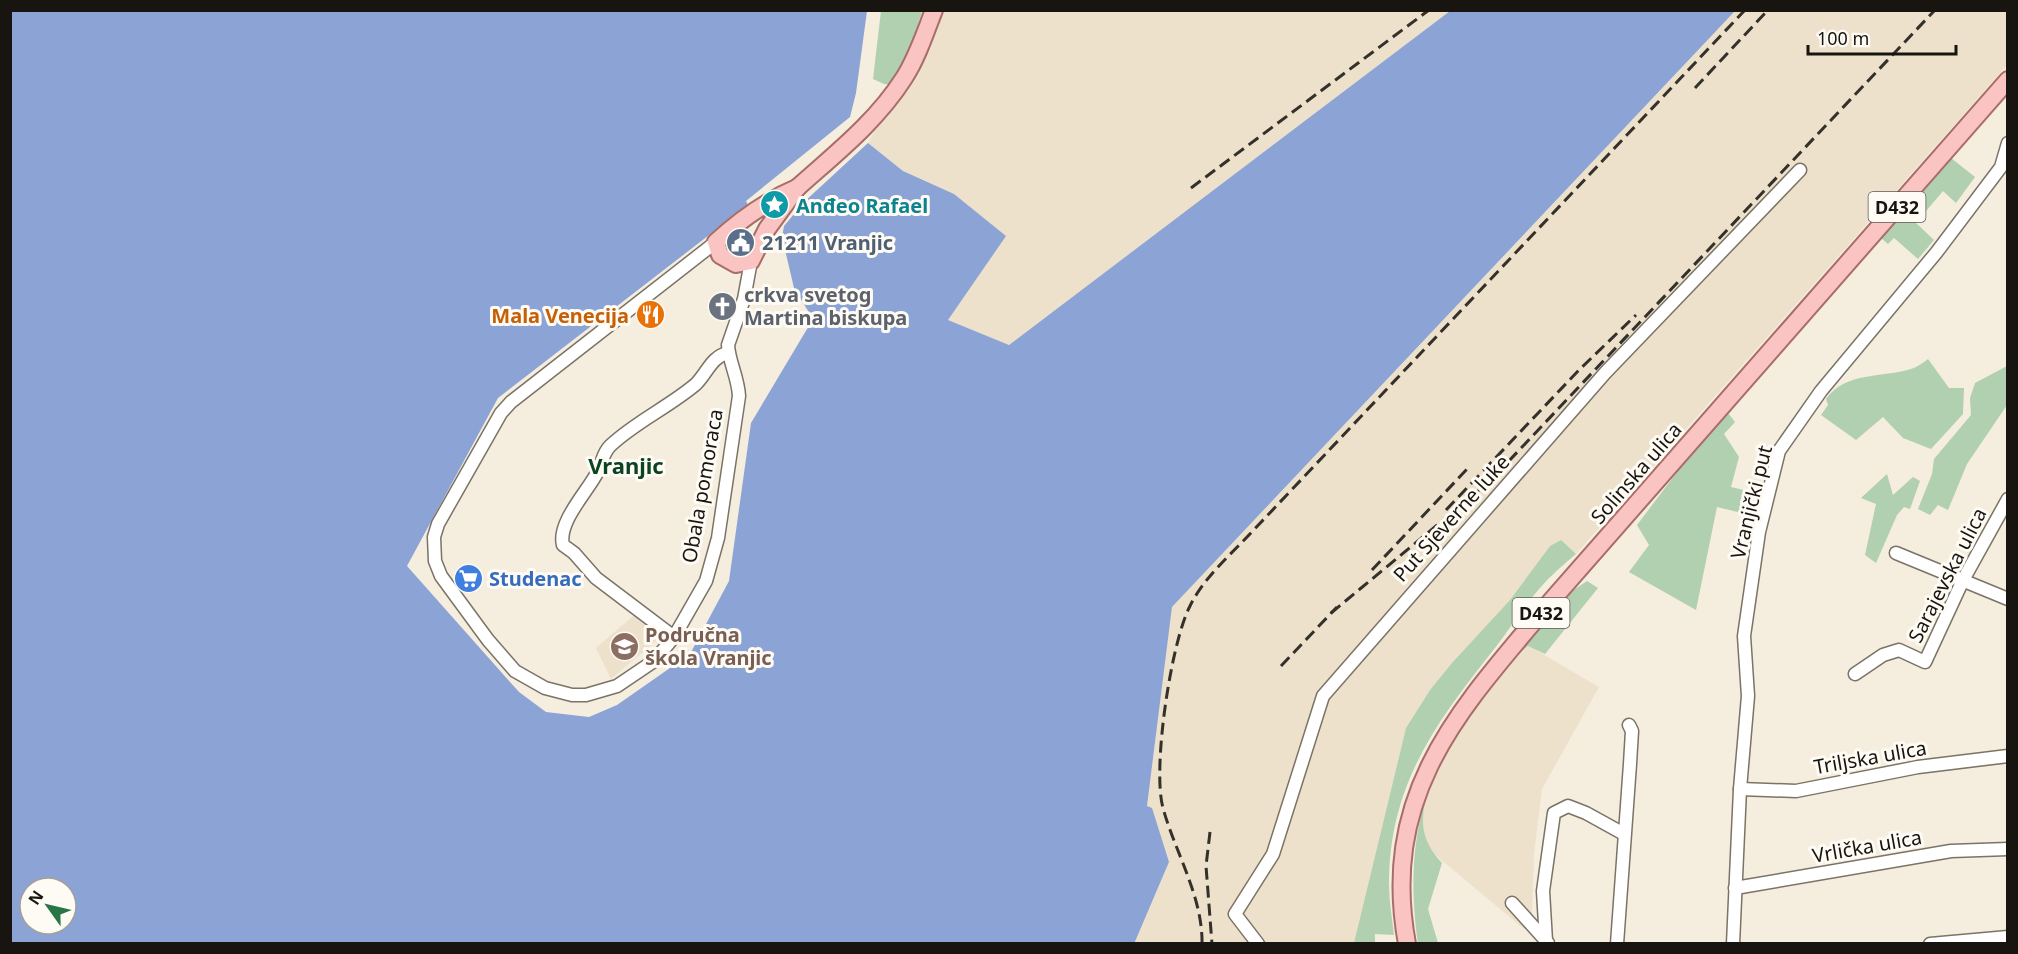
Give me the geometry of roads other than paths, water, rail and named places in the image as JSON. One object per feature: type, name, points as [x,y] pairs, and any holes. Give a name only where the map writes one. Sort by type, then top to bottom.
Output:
[{"type":"main road","points":[[716,242],[720,255],[727,260],[736,264],[751,261],[770,224],[797,188],[872,120],[890,99],[906,76],[934,10]]},
{"type":"main road","name":"Solinska ulica","points":[[1407,944],[1402,885],[1406,834],[1424,775],[1452,724],[1479,687],[1552,600],[2007,80]]},
{"type":"main road","name":"Obala pomoraca","points":[[716,242],[758,207],[797,188]]},
{"type":"street","name":"Vranjički put","points":[[1733,944],[1740,789],[1748,696],[1744,636],[1759,532],[1779,451],[1821,391],[1936,253],[2001,167],[2007,143]]},
{"type":"street","name":"Put Sjeverne luke","points":[[1258,944],[1235,914],[1273,854],[1323,696],[1605,373],[1800,170]]},
{"type":"street","name":"Obala pomoraca","points":[[716,242],[511,402],[501,413],[438,524],[434,537],[438,568],[505,662],[526,678],[545,688],[572,695],[586,695],[617,686],[654,661],[674,637],[706,581],[718,538],[739,396],[738,378],[728,353]]},
{"type":"street","points":[[674,637],[596,578],[574,553],[563,545],[563,534],[577,504],[597,473],[608,448],[698,382],[718,356],[728,353],[728,345],[744,298],[751,261]]},
{"type":"street","name":"Sarajevska ulica","points":[[1856,674],[1883,656],[1899,650],[1925,662],[1963,580],[2007,499]]},
{"type":"street","points":[[1896,553],[2007,599]]},
{"type":"street","points":[[1617,944],[1632,731],[1629,724]]},
{"type":"street","name":"Triljska ulica","points":[[1740,789],[1796,790],[1918,767],[2007,756]]},
{"type":"street","points":[[1547,942],[1543,891],[1554,813],[1568,806],[1624,834]]},
{"type":"street","name":"Vrlička ulica","points":[[1735,888],[1951,851],[2007,849]]},
{"type":"street","points":[[1512,903],[1547,942]]},
{"type":"street","points":[[1930,944],[2007,937]]},
{"type":"water","points":[[10,11],[867,11],[856,93],[850,117],[746,201],[748,205],[498,398],[407,566],[519,692],[546,712],[589,717],[617,705],[690,654],[729,581],[751,423],[813,319],[794,288],[782,237],[784,226],[804,202],[868,143],[903,171],[954,194],[1006,236],[948,320],[1009,345],[1450,11],[1735,11],[1172,607],[1147,806],[1152,808],[1169,862],[1134,944],[11,943]]},
{"type":"railway","points":[[1191,188],[1429,10]]},
{"type":"railway","points":[[1202,944],[1198,909],[1168,825],[1160,790],[1162,736],[1170,675],[1183,623],[1195,596],[1224,560],[1745,10]]},
{"type":"railway","points":[[1695,88],[1768,10]]},
{"type":"railway","points":[[1331,613],[1489,482],[1935,10]]},
{"type":"railway","points":[[1446,510],[1579,370],[1636,315]]},
{"type":"railway","points":[[1372,570],[1468,468]]},
{"type":"railway","points":[[1281,666],[1337,607]]},
{"type":"railway","points":[[1210,832],[1206,866],[1212,944]]},
{"type":"place","name":"Anđeo Rafael","points":[[775,205]]},
{"type":"place","name":"21211 Vranjic","points":[[741,242]]},
{"type":"place","name":"crkva svetog Martina biskupa","points":[[723,306]]},
{"type":"place","name":"Mala Venecija","points":[[650,315]]},
{"type":"place","name":"Studenac","points":[[468,578]]},
{"type":"place","name":"Područna škola Vranjic","points":[[624,646]]},
{"type":"district","name":"Vranjic","points":[[626,465]]}]
